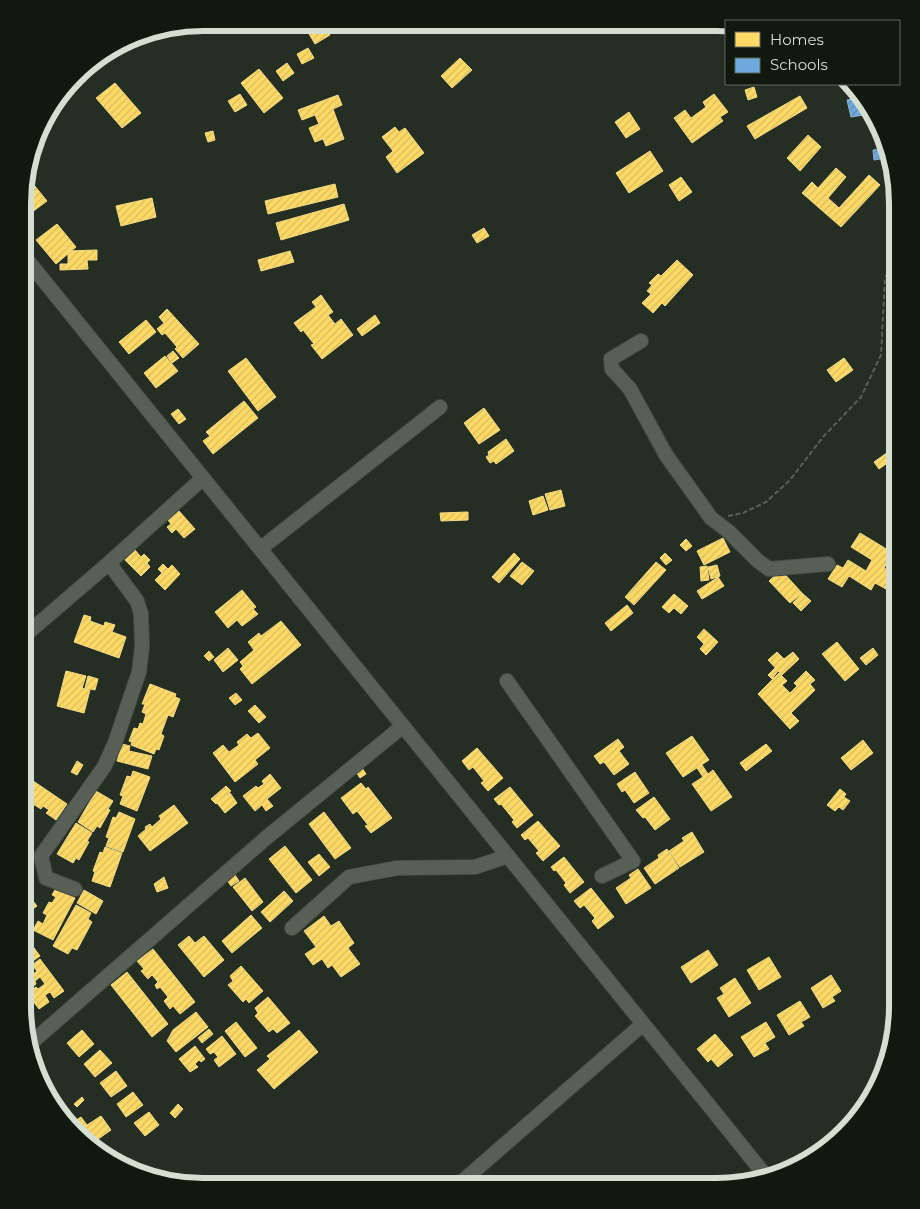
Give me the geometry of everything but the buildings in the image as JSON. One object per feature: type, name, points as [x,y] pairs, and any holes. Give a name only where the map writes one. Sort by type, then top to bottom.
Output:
[{"type":"street","points":[[31,265],[762,1172]]},
{"type":"street","points":[[641,341],[611,359],[612,369],[630,389],[666,456],[711,518],[728,531],[769,570],[828,564]]},
{"type":"street","points":[[260,549],[440,407]]},
{"type":"street","points":[[31,630],[203,478]]},
{"type":"street","points":[[74,889],[46,878],[41,856],[104,767],[139,672],[142,647],[141,614],[137,601],[109,563]]},
{"type":"street","points":[[507,681],[633,861],[602,876]]},
{"type":"street","points":[[35,1040],[266,838],[403,726]]},
{"type":"street","points":[[292,928],[348,877],[397,868],[474,867],[508,856]]},
{"type":"street","points":[[466,1178],[643,1024]]},
{"type":"path","points":[[711,518],[743,513],[766,502],[790,480],[823,437],[861,397],[880,355],[885,278],[889,271]]}]
